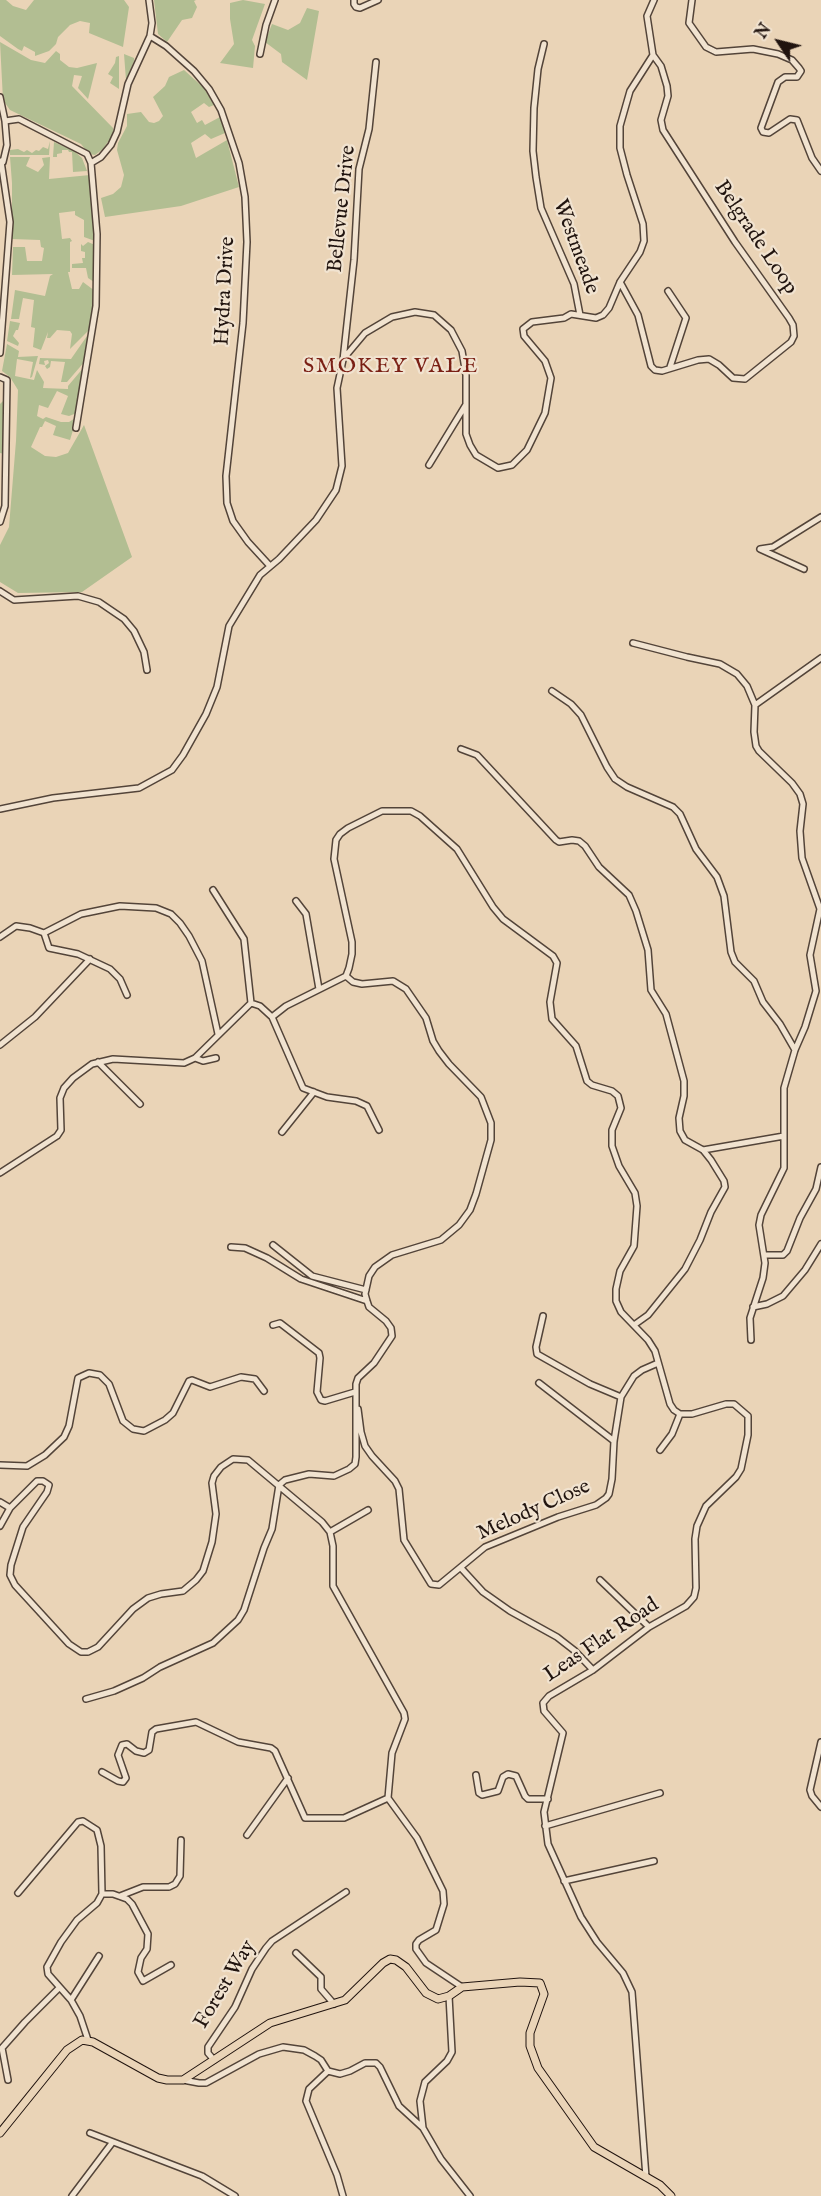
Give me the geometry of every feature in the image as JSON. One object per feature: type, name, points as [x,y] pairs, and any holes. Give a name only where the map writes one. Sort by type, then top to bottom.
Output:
[{"type":"main road","points":[[0,2133],[74,2043],[88,2040],[158,2078],[183,2080],[270,2023],[345,2000],[390,1959],[406,1967],[418,1984],[434,1998],[443,1999],[462,1988],[520,1982],[540,1983],[544,1994],[532,2026],[530,2046],[538,2068],[594,2147],[660,2185],[671,2196]]},
{"type":"street","points":[[91,163],[101,157],[111,145],[117,132],[128,84],[150,36],[149,0]]},
{"type":"street","points":[[260,54],[266,25],[275,0]]},
{"type":"street","points":[[354,0],[356,8],[360,8],[378,0]]},
{"type":"street","points":[[653,55],[647,16],[654,0]]},
{"type":"street","points":[[692,0],[689,23],[706,47],[716,52],[753,49],[778,54],[792,60],[799,68],[801,71],[797,77],[785,77],[778,82],[761,128],[763,132],[769,133],[790,119],[797,120],[812,158],[821,171]]},
{"type":"street","name":"Hydra Drive","points":[[150,36],[166,46],[209,88],[221,110],[239,163],[245,197],[247,242],[243,324],[226,476],[227,503],[233,521],[270,566]]},
{"type":"street","name":"Westmeade","points":[[544,44],[538,69],[533,151],[541,208],[574,284],[580,315],[596,318],[603,315],[609,308],[620,282],[640,252],[644,241],[642,224],[620,148],[620,126],[630,91],[653,55]]},
{"type":"street","name":"Belgrade Loop","points":[[653,55],[660,66],[667,86],[668,96],[661,120],[663,130],[795,330],[791,342],[745,379],[733,378],[709,359],[670,367]]},
{"type":"street","name":"Bellevue Drive","points":[[0,809],[53,798],[139,788],[172,770],[206,714],[217,687],[229,626],[260,574],[316,520],[336,490],[342,466],[337,388],[343,360],[354,260],[359,169],[369,129],[376,62]]},
{"type":"street","points":[[0,97],[7,145],[1,161],[10,222],[0,352]]},
{"type":"street","points":[[5,121],[19,119],[87,154],[91,163],[98,234],[96,306],[76,428]]},
{"type":"street","points":[[620,282],[633,303],[642,326],[651,366],[659,371],[670,367],[686,318],[668,291]]},
{"type":"street","points":[[343,360],[365,333],[392,317],[415,312],[434,315],[451,330],[462,351],[466,375],[466,434],[470,445],[476,454],[498,468],[512,465],[528,450],[545,412],[551,378],[545,360],[524,336],[524,329],[532,322],[564,318],[571,314],[580,315]]},
{"type":"street","points":[[0,377],[7,380],[5,506],[0,522]]},
{"type":"street","points":[[429,465],[466,405]]},
{"type":"street","points":[[804,569],[760,549],[772,547],[821,517]]},
{"type":"street","points":[[0,591],[14,600],[78,596],[99,602],[124,619],[134,631],[144,652],[147,670]]},
{"type":"street","points":[[633,643],[720,664],[742,679],[755,705],[756,746],[800,794],[803,809],[800,831],[801,858],[820,909],[810,955],[815,980],[815,998],[795,1050],[784,1088],[784,1168],[761,1215],[759,1225],[765,1255],[763,1278],[750,1318],[751,1340]]},
{"type":"street","points":[[755,705],[821,658]]},
{"type":"street","points":[[552,692],[571,704],[581,715],[615,779],[627,787],[674,807],[680,814],[696,849],[717,877],[724,896],[731,952],[735,962],[754,981],[763,1002],[780,1024],[795,1050]]},
{"type":"street","points":[[461,749],[477,755],[556,840],[560,842],[579,841],[585,846],[598,867],[629,895],[648,950],[651,990],[666,1014],[684,1081],[684,1096],[679,1118],[680,1131],[685,1140],[702,1150],[711,1160],[725,1187],[685,1269],[648,1315],[634,1325]]},
{"type":"street","points":[[272,1017],[346,976],[352,954],[352,942],[334,859],[336,840],[348,828],[382,811],[411,811],[457,849],[503,919],[553,956],[557,963],[550,1002],[552,1019],[576,1046],[587,1081],[592,1085],[612,1091],[618,1096],[621,1108],[612,1130],[612,1146],[619,1166],[635,1193],[637,1206],[634,1246],[620,1271],[616,1301],[621,1312],[656,1351],[670,1404],[680,1414],[672,1434],[660,1450]]},
{"type":"street","points":[[213,890],[244,939],[251,1003]]},
{"type":"street","points":[[296,901],[306,914],[319,989]]},
{"type":"street","points":[[0,937],[16,926],[44,933],[81,915],[120,906],[156,908],[171,914],[189,936],[202,961],[218,1034]]},
{"type":"street","points":[[44,933],[49,948],[78,954],[110,969],[120,979],[127,995]]},
{"type":"street","points":[[0,1045],[35,1017],[90,959]]},
{"type":"street","points":[[86,1699],[114,1691],[213,1643],[238,1620],[244,1610],[272,1529],[279,1485],[285,1480],[309,1473],[334,1476],[355,1464],[355,1392],[358,1378],[374,1363],[392,1336],[391,1328],[386,1321],[369,1307],[366,1290],[369,1276],[375,1267],[393,1256],[441,1240],[459,1225],[470,1210],[491,1140],[491,1123],[481,1098],[439,1051],[433,1041],[426,1018],[406,989],[393,981],[362,984],[353,982],[346,976]]},
{"type":"street","points":[[251,1003],[260,1006],[272,1017],[303,1088],[327,1097],[356,1101],[367,1106],[380,1130]]},
{"type":"street","points":[[0,1173],[57,1136],[61,1130],[60,1098],[64,1088],[92,1064],[113,1059],[184,1063],[195,1058],[251,1003]]},
{"type":"street","points":[[195,1058],[202,1061],[216,1058]]},
{"type":"street","points":[[98,1062],[140,1104]]},
{"type":"street","points":[[282,1132],[314,1092]]},
{"type":"street","points":[[702,1150],[784,1136]]},
{"type":"street","points":[[765,1255],[783,1255],[787,1251],[800,1218],[816,1189],[821,1167]]},
{"type":"street","points":[[753,1307],[767,1304],[783,1296],[805,1270],[821,1244]]},
{"type":"street","points":[[273,1245],[312,1276],[366,1290]]},
{"type":"street","points":[[231,1246],[245,1248],[260,1255],[301,1279],[367,1301]]},
{"type":"street","points":[[543,1316],[536,1350],[540,1356],[621,1397]]},
{"type":"street","points":[[273,1325],[280,1323],[319,1353],[318,1392],[321,1400],[325,1401],[355,1392]]},
{"type":"street","name":"Melody Close","points":[[356,1404],[365,1446],[395,1481],[399,1489],[404,1540],[431,1584],[439,1585],[485,1546],[558,1517],[596,1505],[606,1498],[612,1479],[614,1441],[621,1397],[634,1376],[658,1363]]},
{"type":"street","points":[[0,1466],[27,1466],[45,1455],[64,1437],[69,1426],[78,1378],[89,1373],[100,1375],[109,1384],[123,1421],[133,1430],[144,1431],[174,1413],[189,1381],[192,1380],[210,1386],[241,1377],[255,1380],[264,1391]]},
{"type":"street","points":[[539,1383],[614,1441]]},
{"type":"street","name":"Leas Flat Road","points":[[646,2177],[632,1992],[623,1973],[580,1917],[548,1844],[544,1812],[563,1733],[544,1711],[543,1702],[555,1692],[593,1670],[649,1628],[686,1606],[694,1597],[697,1526],[706,1506],[736,1477],[741,1469],[748,1436],[748,1416],[734,1404],[726,1404],[692,1414],[680,1414]]},
{"type":"street","points":[[0,1526],[10,1508],[37,1481],[43,1481],[48,1485],[47,1492],[23,1527],[13,1557],[10,1575],[15,1585],[69,1644],[81,1652],[88,1652],[98,1647],[133,1609],[148,1598],[183,1592],[203,1571],[212,1542],[216,1514],[212,1483],[221,1467],[233,1459],[248,1460],[322,1522],[330,1532],[333,1546],[333,1586],[404,1713],[405,1719],[392,1753],[388,1798],[417,1838],[443,1892],[444,1904],[436,1930],[419,1940],[416,1949],[426,1963],[462,1988]]},
{"type":"street","points":[[0,1502],[10,1508]]},
{"type":"street","points":[[330,1532],[368,1510]]},
{"type":"street","points":[[461,1568],[483,1592],[510,1611],[557,1637],[575,1651],[593,1670]]},
{"type":"street","points":[[600,1580],[649,1628]]},
{"type":"street","points":[[102,1772],[123,1782],[126,1778],[118,1755],[118,1749],[122,1745],[127,1744],[136,1751],[144,1753],[149,1750],[152,1732],[156,1729],[196,1722],[238,1742],[271,1748],[275,1751],[303,1816],[311,1820],[344,1818],[388,1798]]},
{"type":"street","points":[[821,1742],[810,1790],[821,1807]]},
{"type":"street","points":[[476,1775],[479,1793],[482,1795],[498,1791],[503,1777],[508,1774],[516,1776],[528,1799],[548,1799]]},
{"type":"street","points":[[247,1835],[288,1778]]},
{"type":"street","points":[[545,1826],[660,1792]]},
{"type":"street","points":[[18,1893],[78,1822],[83,1821],[97,1830],[101,1846],[102,1894],[97,1903],[77,1920],[61,1942],[50,1962],[48,1974],[71,2000],[80,2016],[88,2040]]},
{"type":"street","points":[[120,1896],[143,1887],[169,1887],[175,1884],[180,1876],[181,1840]]},
{"type":"street","points":[[564,1881],[654,1862]]},
{"type":"street","name":"Forest Way","points":[[214,2061],[208,2053],[208,2047],[235,2007],[252,1969],[266,1948],[272,1941],[346,1892]]},
{"type":"street","points":[[102,1894],[120,1896],[132,1904],[148,1934],[147,1949],[141,1958],[138,1972],[140,1978],[143,1981],[148,1980],[171,1965]]},
{"type":"street","points":[[296,1953],[321,1977],[321,1989],[334,2004]]},
{"type":"street","points":[[71,2000],[99,1956]]},
{"type":"street","points":[[8,2080],[2,2048],[59,1989]]},
{"type":"street","points":[[423,2128],[420,2101],[423,2087],[425,2082],[447,2061],[452,2052],[449,1996]]},
{"type":"street","points":[[183,2080],[206,2083],[260,2054],[283,2048],[304,2050],[321,2060],[328,2071],[340,2074],[365,2062],[376,2063],[399,2106],[423,2128],[441,2159],[470,2196]]},
{"type":"street","points":[[328,2071],[309,2089],[306,2101],[337,2175],[343,2196]]},
{"type":"street","points":[[90,2133],[202,2176],[232,2195]]},
{"type":"street","points":[[72,2196],[112,2142]]},
{"type":"green space","points":[[0,0],[6,0],[13,6],[26,10],[34,0],[124,0],[129,7],[123,47],[89,33],[90,23],[80,21],[70,25],[49,51],[35,56],[35,52],[24,46],[22,51],[0,36]]},
{"type":"green space","points":[[154,0],[196,0],[194,1],[197,7],[192,18],[182,20],[167,42],[158,34]]},
{"type":"green space","points":[[243,0],[265,4],[252,40],[255,46],[253,68],[220,63],[234,44],[230,3]]},
{"type":"green space","points":[[307,8],[319,11],[307,80],[282,62],[281,54],[265,42],[272,24],[288,30],[300,23]]},
{"type":"green space","points":[[0,42],[31,60],[45,63],[56,51],[60,54],[60,60],[69,67],[77,68],[97,63],[88,99],[78,88],[82,76],[74,75],[72,86],[113,128],[114,133],[103,149],[95,155],[89,154],[81,144],[10,110],[3,100]]},
{"type":"green space","points":[[124,54],[134,58],[126,80]]},
{"type":"green space","points":[[119,56],[119,89],[110,83],[113,77],[108,74],[116,57]]},
{"type":"green space","points":[[184,70],[204,88],[214,105],[209,107],[204,103],[191,112],[197,123],[202,120],[205,125],[220,117],[225,133],[211,139],[205,134],[191,143],[196,158],[227,140],[239,187],[181,206],[105,217],[101,198],[113,194],[121,187],[124,175],[117,150],[127,126],[127,114],[141,112],[149,122],[159,121],[163,116],[153,97],[165,86],[169,77]]},
{"type":"green space","points":[[50,141],[49,155],[10,155],[10,150],[18,149],[24,152],[27,150],[32,153],[43,147],[48,149]]},
{"type":"green space","points":[[54,142],[74,151],[82,158],[87,171],[73,172],[72,152],[68,150],[62,150],[57,157],[53,157]]},
{"type":"green space","points":[[10,157],[30,157],[26,166],[38,172],[44,165],[42,158],[50,157],[49,179],[90,175],[95,241],[84,237],[84,220],[75,215],[75,211],[59,213],[62,239],[70,238],[72,241],[70,242],[70,272],[68,272],[72,289],[79,289],[83,282],[95,291],[90,329],[70,349],[72,334],[70,331],[57,330],[50,338],[47,338],[48,332],[41,350],[33,347],[35,328],[31,327],[34,300],[23,298],[19,319],[11,319],[15,290],[45,296],[50,276],[53,274],[12,275],[13,247],[25,247],[27,261],[42,261],[44,248],[41,247],[40,240],[12,239]]},
{"type":"green space","points":[[88,242],[95,245],[94,282],[88,278],[86,268],[72,268],[72,264],[83,263],[82,258],[85,258],[85,252],[81,251],[81,244],[83,246]]},
{"type":"green space","points":[[10,321],[20,323],[13,336],[19,343],[18,346],[7,341]]},
{"type":"green space","points":[[87,336],[90,336],[86,360],[67,382],[61,382],[65,362],[51,361],[47,369],[45,366],[49,363],[48,360],[44,361],[45,365],[39,364],[40,358],[71,359]]},
{"type":"green space","points":[[7,344],[19,351],[18,357],[38,356],[32,377],[30,378],[33,362],[17,359],[15,376],[34,380],[37,370],[44,382],[43,388],[68,389],[84,367],[77,413],[69,416],[61,414],[68,396],[57,391],[48,408],[39,405],[37,416],[43,419],[46,417],[69,422],[77,417],[70,440],[53,435],[56,426],[45,421],[31,447],[45,456],[56,457],[68,453],[84,425],[132,557],[82,592],[18,593],[0,582],[0,545],[9,527],[18,390],[10,377],[2,371]]},
{"type":"green space","points":[[5,399],[5,454],[0,453],[0,404]]},
{"type":"district","name":"SMOKEY VALE","points":[[391,367]]}]
